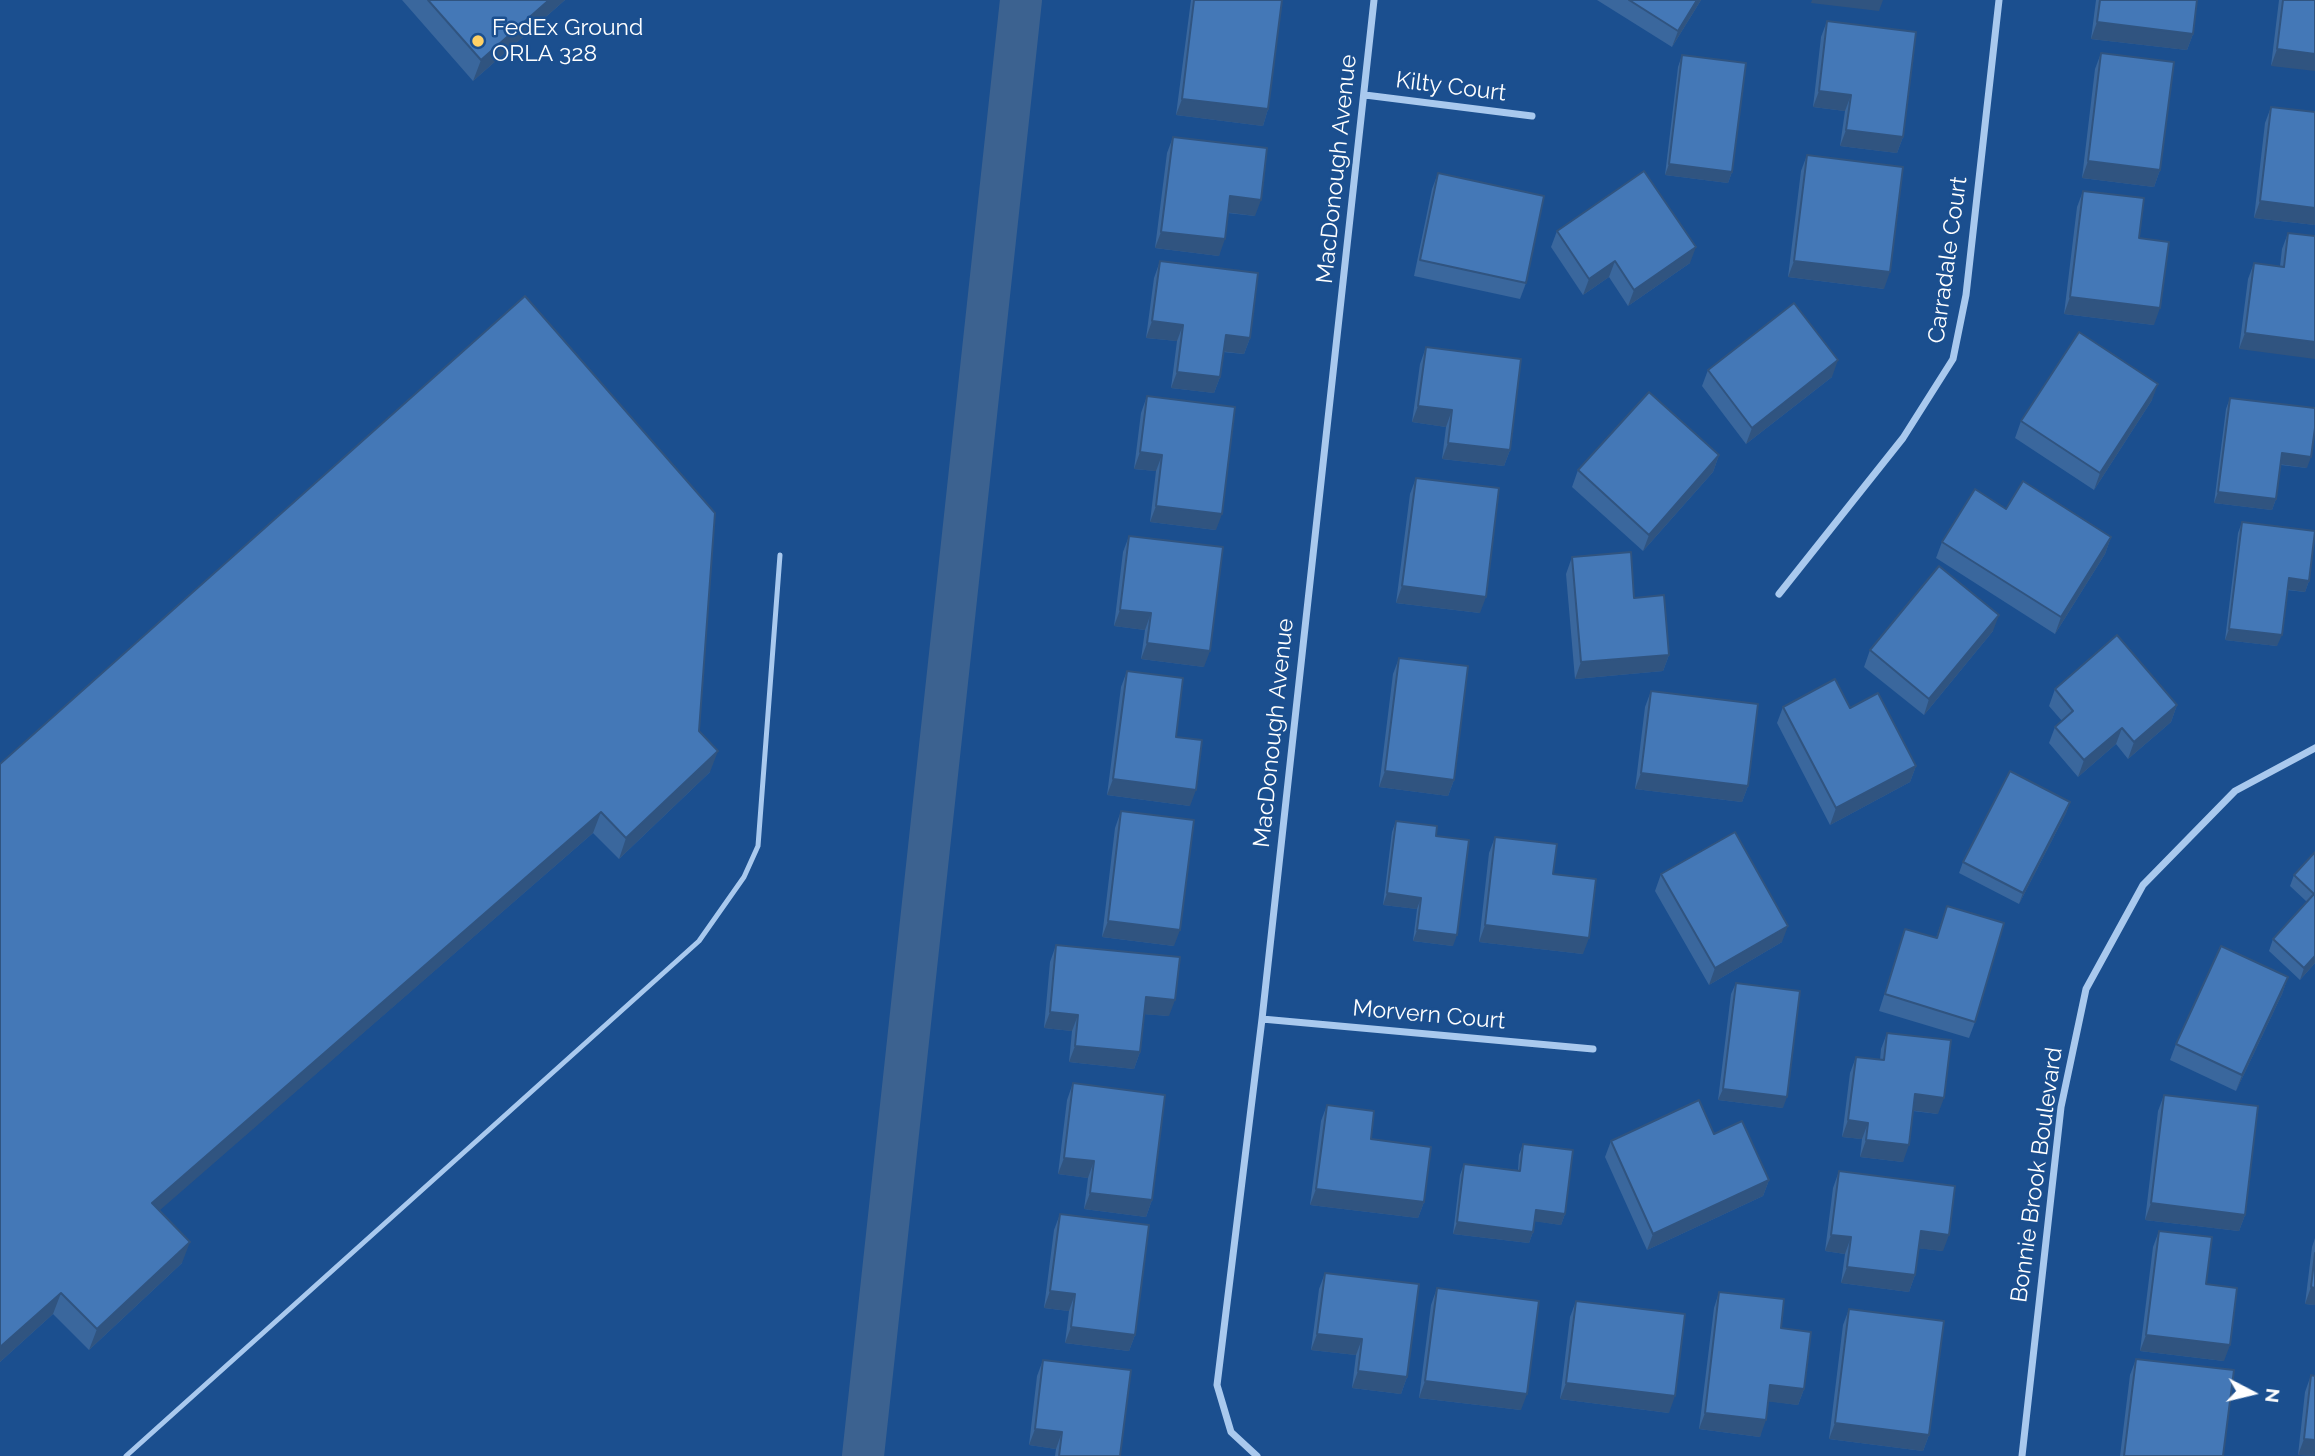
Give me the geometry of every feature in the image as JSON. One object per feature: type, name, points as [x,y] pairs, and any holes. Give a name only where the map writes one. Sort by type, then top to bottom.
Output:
[{"type":"street","name":"MacDonough Avenue","points":[[1257,1456],[1231,1432],[1217,1385],[1262,1019],[1374,0]]},
{"type":"street","name":"Carradale Court","points":[[1779,594],[1903,438],[1953,359],[1966,295],[1999,0]]},
{"type":"street","name":"Kilty Court","points":[[1365,96],[1532,116]]},
{"type":"street","name":"Bonnie Brook Boulevard","points":[[2022,1456],[2061,1107],[2085,989],[2143,886],[2235,791],[2315,748]]},
{"type":"street","name":"Morvern Court","points":[[1262,1019],[1593,1049]]},
{"type":"lane","points":[[127,1456],[699,941],[744,877],[758,846],[780,555]]},
{"type":"building","points":[[428,0],[549,0],[481,60]]},
{"type":"building","points":[[1194,0],[1282,0],[1268,109],[1182,99]]},
{"type":"building","points":[[1629,0],[1697,0],[1678,31]]},
{"type":"building","points":[[2100,0],[2197,0],[2193,34],[2097,22]]},
{"type":"building","points":[[2283,0],[2315,0],[2315,54],[2277,49]]},
{"type":"building","points":[[1827,21],[1916,32],[1903,137],[1846,130],[1851,95],[1819,91]]},
{"type":"building","points":[[2101,53],[2174,62],[2160,170],[2088,161]]},
{"type":"building","points":[[1682,55],[1746,63],[1732,172],[1669,164]]},
{"type":"building","points":[[2271,107],[2315,112],[2315,208],[2260,201]]},
{"type":"building","points":[[1173,137],[1267,148],[1261,200],[1230,196],[1225,239],[1161,232]]},
{"type":"building","points":[[1807,155],[1903,167],[1890,272],[1794,261]]},
{"type":"building","points":[[1644,171],[1696,247],[1634,290],[1615,261],[1589,279],[1557,231]]},
{"type":"building","points":[[1438,173],[1544,196],[1526,283],[1420,260]]},
{"type":"building","points":[[2083,191],[2144,198],[2139,238],[2169,242],[2160,308],[2070,297]]},
{"type":"building","points":[[2288,233],[2315,236],[2315,342],[2245,333],[2254,263],[2284,267]]},
{"type":"building","points":[[1160,261],[1258,273],[1250,338],[1226,335],[1220,377],[1177,372],[1183,325],[1152,321]]},
{"type":"building","points":[[525,296],[715,513],[699,731],[718,751],[626,838],[601,812],[152,1203],[190,1242],[97,1329],[61,1293],[0,1347],[0,764]]},
{"type":"building","points":[[1794,303],[1838,360],[1752,428],[1708,370]]},
{"type":"building","points":[[2079,332],[2158,384],[2100,473],[2021,421]]},
{"type":"building","points":[[1426,347],[1521,359],[1510,450],[1448,443],[1452,410],[1418,406]]},
{"type":"building","points":[[1649,392],[1719,455],[1649,535],[1578,470]]},
{"type":"building","points":[[1147,396],[1235,407],[1222,514],[1156,506],[1162,455],[1140,452]]},
{"type":"building","points":[[2230,398],[2315,408],[2311,457],[2282,453],[2276,499],[2218,492]]},
{"type":"building","points":[[1416,478],[1499,488],[1486,597],[1402,586]]},
{"type":"building","points":[[2023,481],[2111,537],[2061,617],[1942,542],[1975,489],[2006,509]]},
{"type":"building","points":[[2242,522],[2315,531],[2309,581],[2289,578],[2282,635],[2229,629]]},
{"type":"building","points":[[1129,536],[1223,547],[1210,651],[1147,643],[1151,613],[1120,610]]},
{"type":"building","points":[[1631,552],[1634,598],[1664,595],[1669,655],[1581,662],[1572,557]]},
{"type":"building","points":[[1939,566],[1999,615],[1929,699],[1870,650]]},
{"type":"building","points":[[2117,635],[2177,705],[2134,742],[2122,728],[2084,760],[2055,727],[2073,711],[2055,689]]},
{"type":"building","points":[[1399,658],[1468,666],[1454,780],[1385,771]]},
{"type":"building","points":[[1127,671],[1183,678],[1176,737],[1202,740],[1196,790],[1113,779]]},
{"type":"building","points":[[1835,679],[1850,708],[1878,693],[1916,766],[1836,808],[1783,707]]},
{"type":"building","points":[[1651,691],[1758,704],[1748,786],[1641,773]]},
{"type":"building","points":[[2010,771],[2070,802],[2023,893],[1963,862]]},
{"type":"building","points":[[1121,811],[1194,820],[1180,930],[1108,921]]},
{"type":"building","points":[[1396,821],[1437,826],[1436,836],[1469,840],[1457,935],[1417,930],[1421,898],[1387,893]]},
{"type":"building","points":[[1735,832],[1788,926],[1715,968],[1661,874]]},
{"type":"building","points":[[1495,837],[1557,844],[1553,874],[1596,879],[1589,938],[1485,925]]},
{"type":"building","points":[[2315,852],[2315,956],[2304,968],[2273,939],[2314,894],[2294,875]]},
{"type":"building","points":[[1947,906],[2004,923],[1975,1022],[1885,994],[1905,929],[1937,938]]},
{"type":"building","points":[[1056,945],[1180,957],[1175,1000],[1146,997],[1140,1052],[1075,1046],[1078,1015],[1050,1012]]},
{"type":"building","points":[[2221,946],[2288,977],[2242,1075],[2176,1044]]},
{"type":"building","points":[[1736,983],[1800,991],[1787,1097],[1723,1089]]},
{"type":"building","points":[[1887,1033],[1951,1040],[1944,1098],[1915,1094],[1909,1145],[1866,1140],[1868,1123],[1848,1120],[1856,1057],[1884,1060]]},
{"type":"building","points":[[1073,1083],[1165,1095],[1152,1200],[1090,1193],[1094,1161],[1064,1158]]},
{"type":"building","points":[[2164,1095],[2258,1106],[2245,1215],[2151,1203]]},
{"type":"building","points":[[1699,1100],[1714,1134],[1742,1121],[1769,1180],[1653,1234],[1611,1141]]},
{"type":"building","points":[[1327,1105],[1374,1111],[1371,1139],[1431,1147],[1424,1202],[1316,1189]]},
{"type":"building","points":[[1523,1144],[1573,1150],[1565,1214],[1536,1210],[1533,1232],[1457,1222],[1464,1164],[1520,1171]]},
{"type":"building","points":[[1839,1171],[1955,1186],[1949,1235],[1921,1231],[1915,1275],[1847,1267],[1851,1237],[1831,1235]]},
{"type":"building","points":[[1060,1214],[1149,1225],[1135,1335],[1071,1327],[1075,1294],[1050,1291]]},
{"type":"building","points":[[2159,1231],[2212,1237],[2206,1284],[2237,1288],[2230,1345],[2146,1335]]},
{"type":"building","points":[[2315,1253],[2315,1288],[2311,1287]]},
{"type":"building","points":[[1325,1273],[1419,1284],[1407,1377],[1358,1371],[1362,1339],[1317,1334]]},
{"type":"building","points":[[1437,1288],[1539,1301],[1527,1394],[1425,1381]]},
{"type":"building","points":[[1719,1292],[1784,1299],[1781,1328],[1811,1332],[1804,1389],[1770,1385],[1766,1420],[1705,1413]]},
{"type":"building","points":[[1576,1301],[1685,1314],[1675,1396],[1566,1383]]},
{"type":"building","points":[[1849,1309],[1944,1321],[1929,1435],[1835,1423]]},
{"type":"building","points":[[2136,1359],[2234,1370],[2223,1456],[2124,1456]]},
{"type":"building","points":[[1043,1360],[1131,1370],[1120,1456],[1059,1456],[1062,1432],[1035,1429]]},
{"type":"building","points":[[2311,1375],[2315,1376],[2315,1440],[2304,1439]]},
{"type":"waterway","points":[[863,1456],[1021,0]]},
{"type":"place","name":"FedEx Ground ORLA 328","points":[[478,41]]}]
